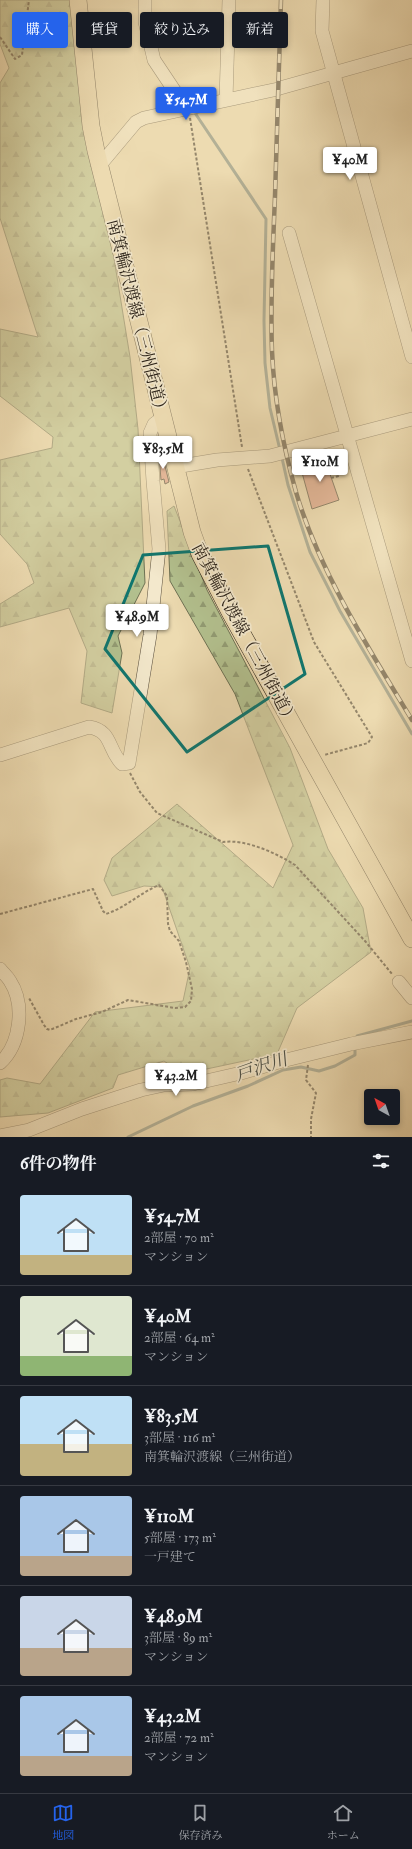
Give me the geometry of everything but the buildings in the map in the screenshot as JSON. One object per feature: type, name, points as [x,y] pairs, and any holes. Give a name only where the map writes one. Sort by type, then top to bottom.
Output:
[{"type":"main road","name":"南箕輪沢渡線（三州街道）","points":[[78,0],[91,126],[162,418],[192,532],[200,554],[215,585],[412,939]]},
{"type":"street","points":[[144,0],[145,22],[154,60],[186,108]]},
{"type":"street","points":[[226,100],[230,0]]},
{"type":"street","points":[[324,0],[322,31],[412,357]]},
{"type":"street","points":[[100,164],[136,122],[144,118],[279,89],[333,72],[412,51]]},
{"type":"street","points":[[289,233],[412,661]]},
{"type":"street","points":[[0,756],[89,726],[100,728],[108,738],[116,758],[122,764],[129,763],[150,635],[159,549],[150,433],[154,424],[162,418]]},
{"type":"street","points":[[176,467],[217,460],[270,456],[412,419]]},
{"type":"street","points":[[0,969],[10,981],[15,993],[20,1019],[6,1058],[0,1063]]},
{"type":"street","points":[[400,982],[412,998]]},
{"type":"street","points":[[0,1136],[29,1130],[82,1109],[141,1090],[164,1085],[193,1084],[355,1043],[412,1032]]},
{"type":"path","points":[[0,37],[15,59],[22,55],[29,0]]},
{"type":"path","points":[[331,478],[339,476]]},
{"type":"path","points":[[125,764],[140,792],[157,813],[223,842],[234,840],[245,842],[285,858],[295,865],[365,941],[400,982]]},
{"type":"path","points":[[0,914],[93,889],[103,911],[106,914],[115,912],[151,888],[159,885],[167,896],[168,924],[170,931],[179,942],[186,962],[192,988],[191,1001],[185,1007],[175,1008],[128,1000],[102,1012],[76,1019],[50,1030],[44,1026],[28,995]]},
{"type":"path","points":[[309,1062],[306,1080],[316,1093],[311,1119],[311,1137]]},
{"type":"highlighted area","points":[[268,546],[305,674],[187,752],[105,649],[143,555]]},
{"type":"green space","points":[[0,0],[72,0],[76,25],[76,48],[80,48],[130,357],[138,429],[145,583],[118,636],[122,653],[112,713],[81,703],[87,651],[69,608],[0,627],[0,604],[34,583],[27,564],[0,534],[0,460],[52,448],[53,437],[0,396],[0,329],[38,337],[0,218],[0,83],[9,68],[0,44]]},
{"type":"green space","points":[[174,506],[207,590],[290,748],[328,849],[363,908],[371,952],[297,1008],[277,1054],[183,1074],[164,1061],[118,1075],[113,1088],[48,1113],[0,1117],[0,1080],[7,1078],[40,1084],[95,1012],[183,1001],[190,968],[162,887],[144,886],[112,896],[104,880],[112,858],[177,804],[273,888],[293,845],[235,694],[170,581],[167,511]]},
{"type":"waterway","points":[[193,110],[266,219],[264,321],[265,363],[270,408],[280,450]]},
{"type":"waterway","points":[[282,458],[288,485],[310,552],[340,611],[412,734]]},
{"type":"waterway","name":"戸沢川","points":[[356,1040],[357,1036],[412,1021]]},
{"type":"waterway","name":"戸沢川","points":[[128,1137],[193,1106],[248,1086],[283,1070],[301,1067],[319,1071],[335,1066],[355,1055],[355,1047]]},
{"type":"railway","points":[[281,0],[271,312],[273,369],[280,422],[296,492],[318,551],[346,609],[412,720]]}]
